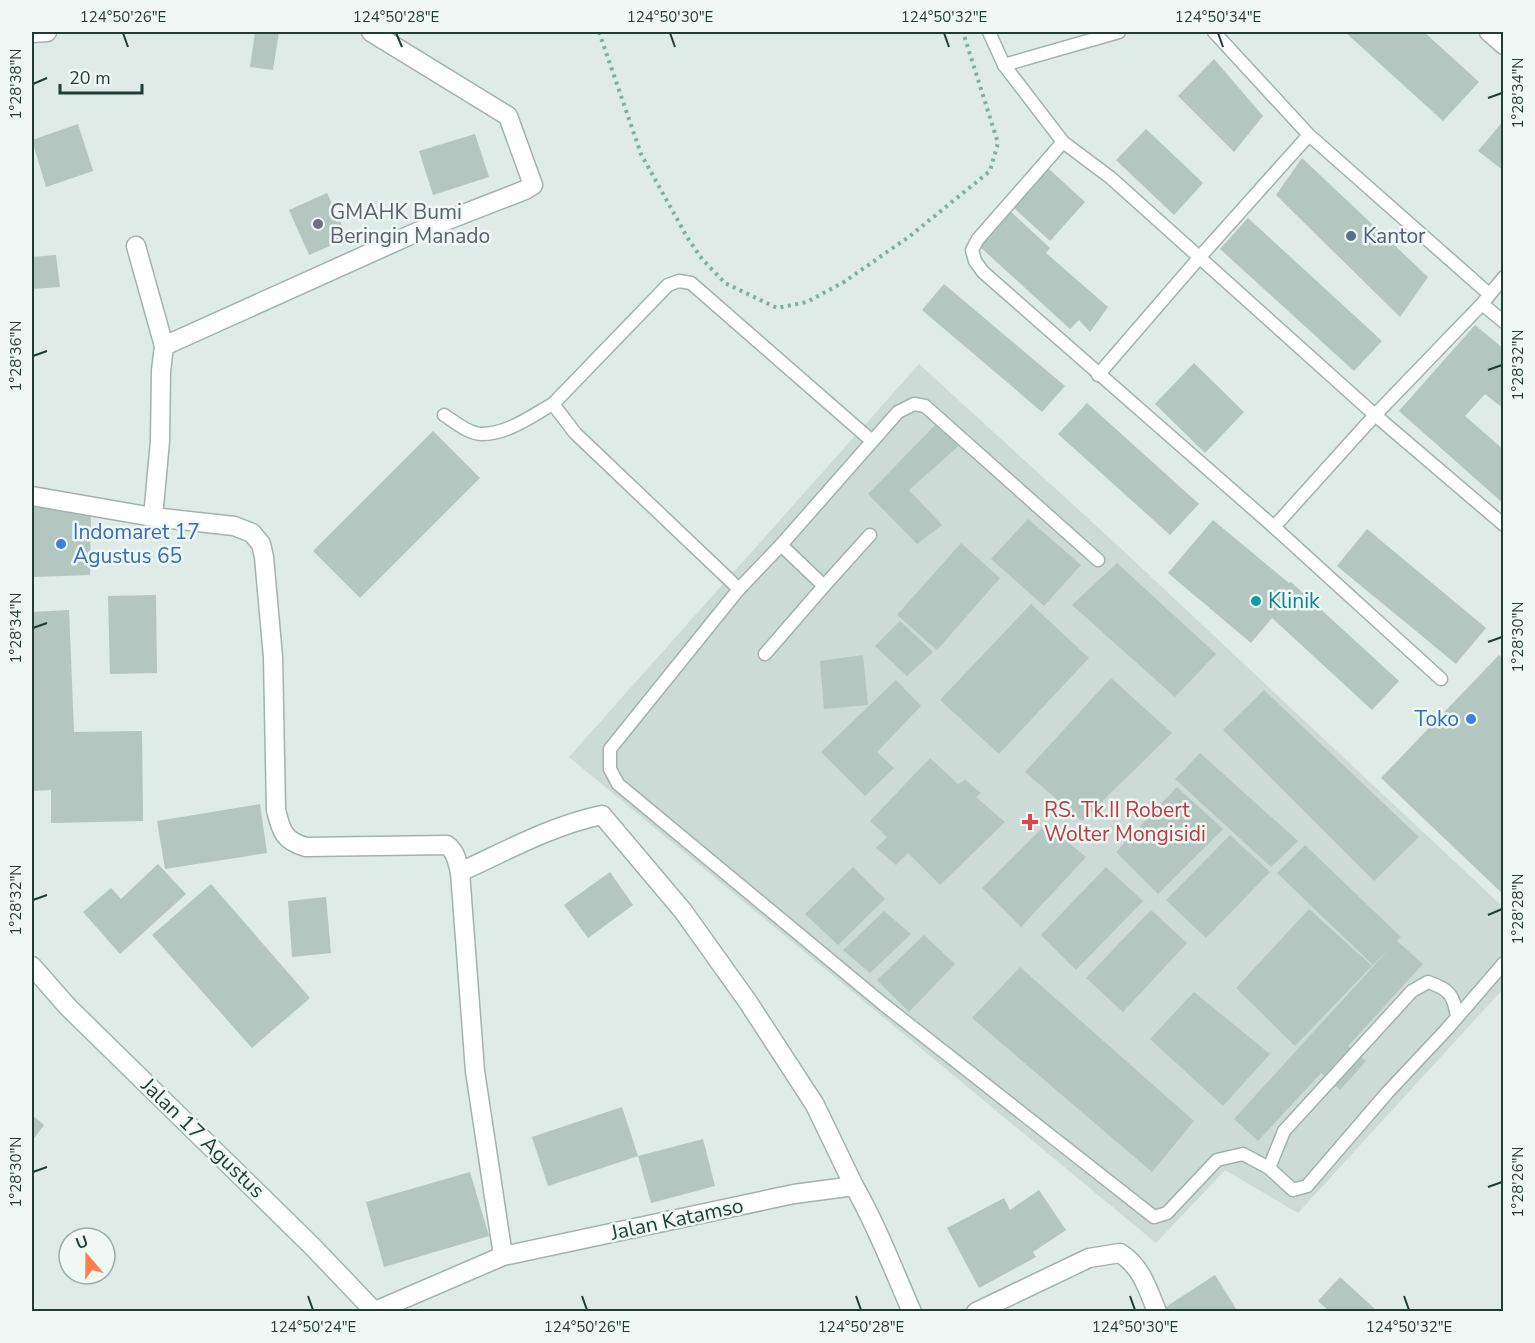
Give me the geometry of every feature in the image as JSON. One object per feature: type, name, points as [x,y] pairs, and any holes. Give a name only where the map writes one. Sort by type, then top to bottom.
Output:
[{"type":"street","points":[[32,33],[47,32]]},
{"type":"street","points":[[164,346],[417,232],[533,185],[508,116],[371,32]]},
{"type":"street","points":[[1489,32],[1503,45]]},
{"type":"street","points":[[136,246],[164,346],[161,370],[160,441],[153,517]]},
{"type":"street","points":[[32,496],[153,517],[234,526],[252,533],[261,544],[264,557],[273,657],[276,810],[280,828],[292,843],[306,847],[447,845],[456,855],[460,872],[476,1071],[503,1256]]},
{"type":"street","points":[[460,872],[566,825],[602,815],[683,911],[748,1002],[815,1105],[854,1186],[872,1216],[884,1251],[912,1311]]},
{"type":"street","name":"Jalan 17 Agustus","points":[[32,966],[68,1007],[312,1246],[374,1311]]},
{"type":"street","name":"Jalan Katamso","points":[[374,1311],[503,1256],[794,1194],[854,1186]]},
{"type":"street","points":[[976,1311],[1089,1258],[1120,1253],[1131,1260],[1142,1276],[1157,1311]]},
{"type":"lane","points":[[989,32],[1004,65],[1063,142],[1111,178],[1375,415],[1503,525]]},
{"type":"lane","points":[[1004,65],[1119,32]]},
{"type":"lane","points":[[1214,32],[1309,135],[1485,299],[1503,322]]},
{"type":"lane","points":[[1098,375],[1198,258],[1309,135]]},
{"type":"lane","points":[[1063,142],[978,239],[972,250],[975,261],[983,272],[1098,375],[1275,527],[1441,679]]},
{"type":"lane","points":[[1275,527],[1375,415],[1503,278]]},
{"type":"lane","points":[[444,415],[466,430],[481,434],[513,427],[553,404],[668,285],[679,281],[691,283],[872,441]]},
{"type":"lane","points":[[553,404],[575,433],[739,589]]},
{"type":"lane","points":[[1098,560],[925,406],[914,404],[898,412],[781,545],[739,589],[610,748],[610,769],[618,784],[883,1004],[1154,1218],[1167,1213],[1217,1160],[1243,1154],[1269,1168],[1293,1190],[1307,1186],[1387,1092],[1457,1017],[1503,963]]},
{"type":"lane","points":[[765,654],[870,535]]},
{"type":"lane","points":[[781,545],[824,586]]},
{"type":"lane","points":[[1269,1168],[1284,1131],[1412,991],[1428,982],[1444,988],[1455,1002],[1457,1017]]},
{"type":"path","points":[[599,32],[641,154],[687,237],[702,259],[725,283],[777,308],[807,302],[844,282],[910,236],[990,171],[998,143],[963,32]]},
{"type":"shaded area","name":"RS. Tk.II Robert Wolter Mongisidi","points":[[919,364],[1116,544],[1503,907],[1503,989],[1298,1213],[1225,1170],[1156,1243],[569,757]]},
{"type":"building","points":[[255,32],[279,32],[273,70],[250,67]]},
{"type":"building","points":[[1345,32],[1424,32],[1479,82],[1443,121]]},
{"type":"building","points":[[1214,59],[1263,116],[1234,152],[1178,96]]},
{"type":"building","points":[[1504,120],[1504,171],[1478,151]]},
{"type":"building","points":[[78,124],[93,171],[46,187],[32,140]]},
{"type":"building","points":[[1146,129],[1203,183],[1174,215],[1116,160]]},
{"type":"building","points":[[475,134],[489,177],[433,195],[419,151]]},
{"type":"building","name":"Kantor","points":[[1302,158],[1428,277],[1400,317],[1276,195]]},
{"type":"building","points":[[1049,169],[1085,202],[1050,241],[1013,207]]},
{"type":"building","name":"GMAHK Bumi Beringin Manado","points":[[327,193],[348,238],[309,255],[289,210]]},
{"type":"building","points":[[1011,212],[1050,248],[1046,253],[1108,307],[1090,332],[1079,320],[1070,329],[979,246]]},
{"type":"building","name":"Kantor","points":[[1248,218],[1382,341],[1354,371],[1220,249]]},
{"type":"building","points":[[56,255],[60,287],[32,289],[32,257]]},
{"type":"building","points":[[944,284],[1065,386],[1042,412],[922,310]]},
{"type":"building","points":[[1475,325],[1504,349],[1504,409],[1485,394],[1465,416],[1504,450],[1504,504],[1399,411]]},
{"type":"building","points":[[1194,363],[1244,412],[1205,453],[1155,404]]},
{"type":"building","points":[[1087,403],[1199,504],[1170,535],[1058,434]]},
{"type":"building","points":[[940,420],[963,442],[909,490],[942,525],[917,544],[868,494]]},
{"type":"building","points":[[433,431],[480,478],[360,598],[313,551]]},
{"type":"building","name":"Indomaret 17 Agustus 65","points":[[32,505],[91,513],[90,575],[32,577]]},
{"type":"building","points":[[1028,519],[1081,565],[1044,606],[991,559]]},
{"type":"building","name":"Klinik","points":[[1213,520],[1289,583],[1291,582],[1399,681],[1372,710],[1272,618],[1251,643],[1168,573]]},
{"type":"building","points":[[1367,529],[1486,628],[1456,664],[1337,566]]},
{"type":"building","points":[[961,543],[1000,578],[937,650],[897,615]]},
{"type":"building","points":[[1117,563],[1216,654],[1175,697],[1072,605]]},
{"type":"building","points":[[156,595],[157,673],[110,674],[108,596]]},
{"type":"building","points":[[1031,604],[1089,658],[999,754],[940,700]]},
{"type":"building","points":[[69,610],[74,732],[142,731],[143,821],[51,823],[51,790],[32,791],[32,612]]},
{"type":"building","points":[[900,621],[933,652],[907,676],[875,646]]},
{"type":"building","points":[[863,655],[868,705],[824,709],[820,661]]},
{"type":"building","name":"Toko","points":[[1499,655],[1504,660],[1504,895],[1381,778]]},
{"type":"building","points":[[1111,678],[1172,733],[1082,821],[1025,772]]},
{"type":"building","points":[[896,680],[921,706],[877,752],[894,768],[865,796],[821,752]]},
{"type":"building","points":[[1264,690],[1419,837],[1374,881],[1223,730]]},
{"type":"building","points":[[1200,753],[1298,841],[1271,867],[1175,779]]},
{"type":"building","points":[[930,758],[958,784],[965,780],[981,793],[976,797],[1005,822],[940,885],[908,853],[896,865],[876,848],[887,837],[870,821]]},
{"type":"building","points":[[1177,787],[1223,829],[1158,894],[1116,852]]},
{"type":"building","points":[[260,804],[267,853],[165,869],[157,821]]},
{"type":"building","points":[[1046,824],[1086,857],[1021,927],[982,888]]},
{"type":"building","points":[[1230,835],[1270,872],[1206,938],[1166,900]]},
{"type":"building","points":[[1305,845],[1401,937],[1397,941],[1423,964],[1348,1046],[1366,1061],[1340,1090],[1321,1073],[1258,1141],[1234,1119],[1389,949],[1373,965],[1277,873]]},
{"type":"building","points":[[158,864],[186,894],[120,954],[83,912],[111,888],[121,899]]},
{"type":"building","points":[[853,867],[885,899],[838,945],[805,914]]},
{"type":"building","points":[[1106,867],[1143,901],[1076,970],[1041,935]]},
{"type":"building","points":[[610,872],[633,905],[588,938],[564,905]]},
{"type":"building","points":[[211,884],[310,998],[252,1048],[152,935]]},
{"type":"building","points":[[326,897],[331,953],[292,957],[288,901]]},
{"type":"building","points":[[1309,909],[1372,966],[1295,1046],[1236,988]]},
{"type":"building","points":[[1151,910],[1187,943],[1123,1012],[1086,978]]},
{"type":"building","points":[[884,911],[911,934],[870,973],[843,950]]},
{"type":"building","points":[[924,935],[955,964],[909,1012],[877,980]]},
{"type":"building","points":[[1020,967],[1194,1121],[1152,1172],[972,1018]]},
{"type":"building","points":[[1194,992],[1270,1054],[1223,1106],[1150,1039]]},
{"type":"building","points":[[622,1107],[638,1156],[548,1186],[532,1137]]},
{"type":"building","points":[[32,1115],[44,1125],[32,1141]]},
{"type":"building","points":[[703,1139],[715,1186],[651,1203],[638,1156]]},
{"type":"building","points":[[470,1172],[489,1236],[384,1267],[366,1202]]},
{"type":"building","points":[[1039,1190],[1066,1230],[1033,1252],[1036,1257],[979,1288],[947,1228],[1004,1198],[1010,1210]]},
{"type":"building","points":[[1215,1275],[1238,1312],[1158,1312]]},
{"type":"building","points":[[1340,1277],[1375,1309],[1373,1312],[1330,1312],[1318,1301]]},
{"type":"place","name":"GMAHK Bumi Beringin Manado","points":[[318,224]]},
{"type":"place","name":"Kantor","points":[[1351,236]]},
{"type":"place","name":"Indomaret 17 Agustus 65","points":[[61,544]]},
{"type":"place","name":"Klinik","points":[[1256,601]]},
{"type":"place","name":"Toko","points":[[1471,719]]},
{"type":"place","name":"RS. Tk.II Robert Wolter Mongisidi","points":[[1030,822]]}]
